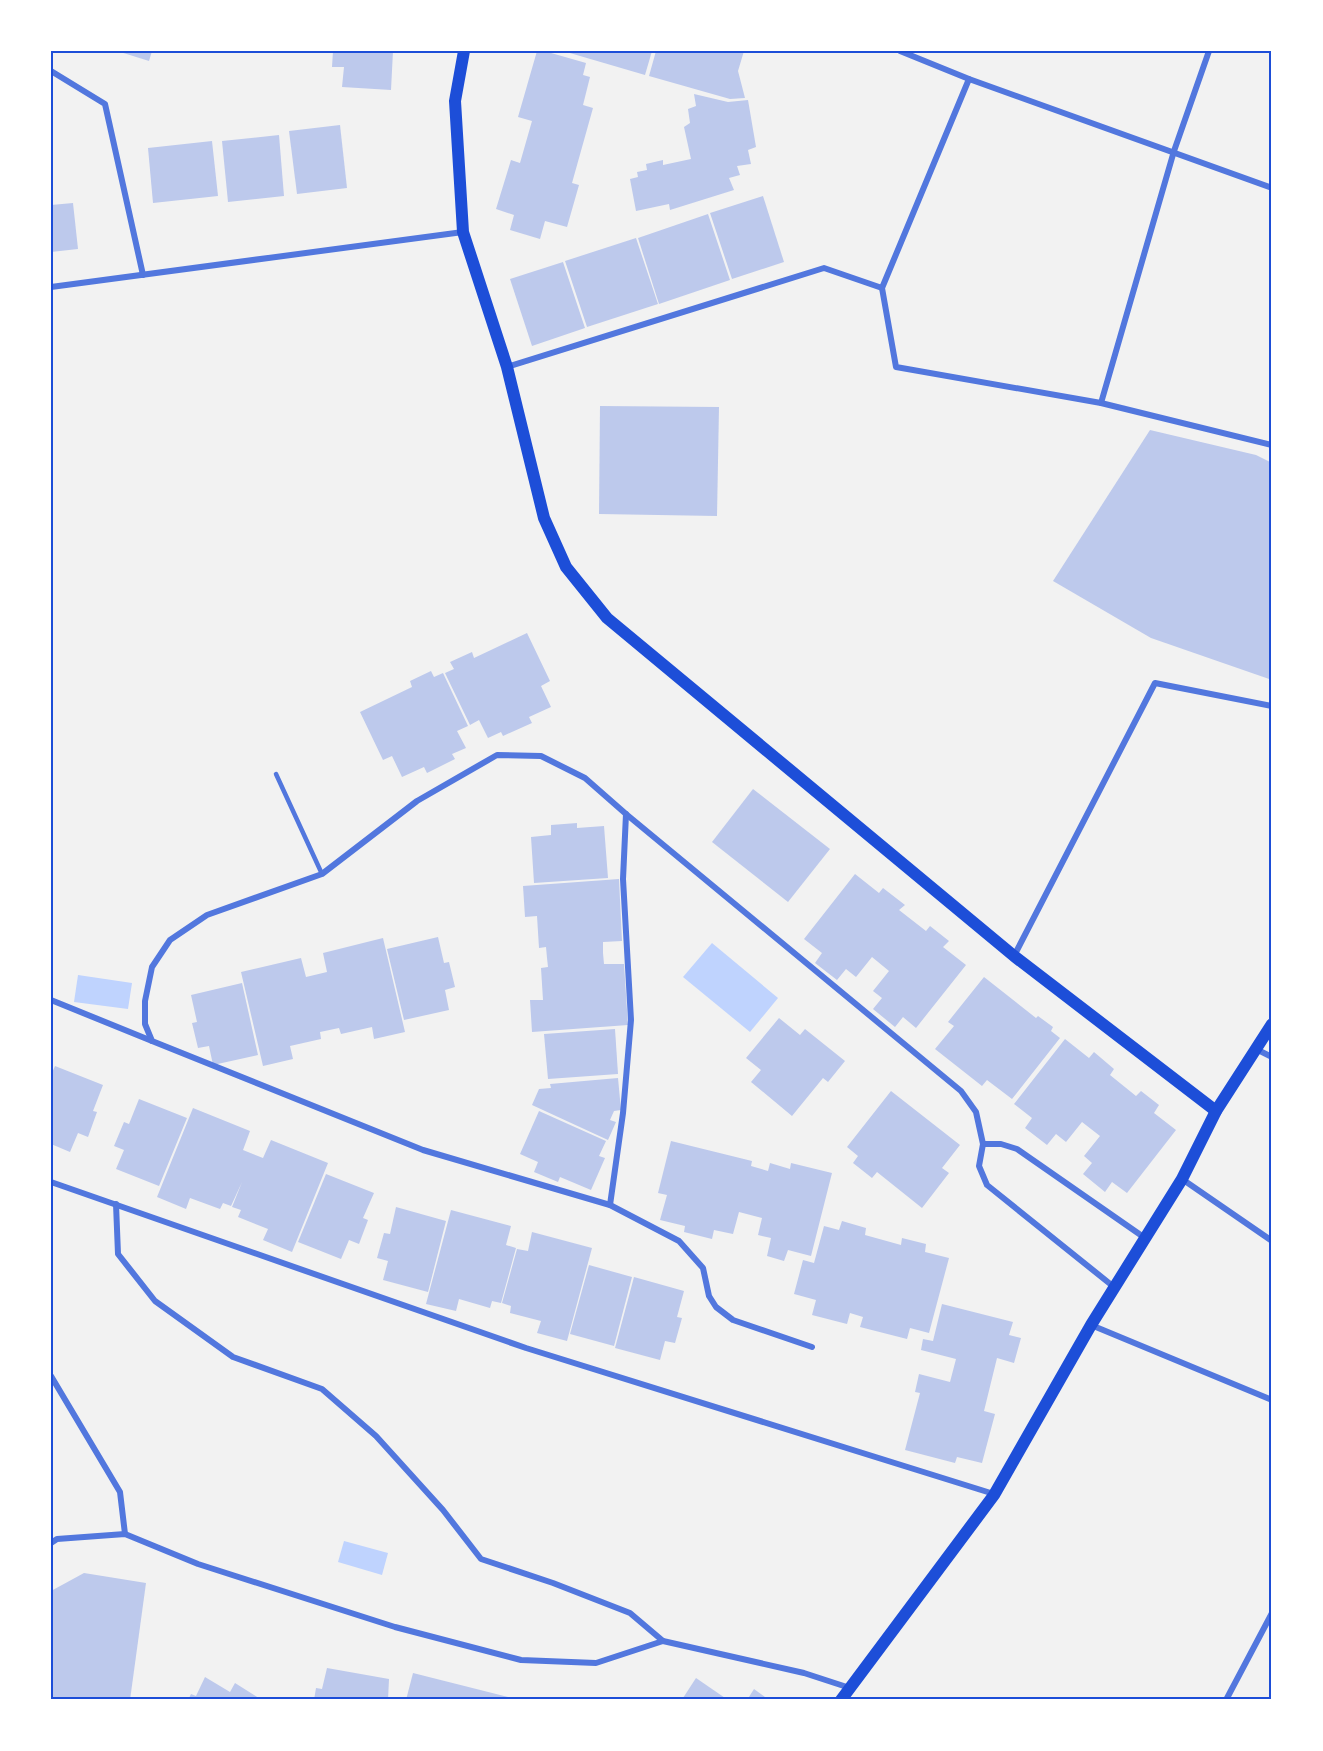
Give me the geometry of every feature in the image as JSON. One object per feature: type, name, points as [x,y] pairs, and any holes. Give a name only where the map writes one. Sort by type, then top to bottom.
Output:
[{"type":"main road","points":[[464,51],[455,101],[463,231],[507,367],[544,518],[566,567],[607,618],[1014,956],[1216,1111]]},
{"type":"main road","points":[[841,1700],[994,1495],[1091,1325],[1182,1179],[1216,1111],[1272,1024]]},
{"type":"street","points":[[900,51],[969,79],[1272,188]]},
{"type":"street","points":[[1101,403],[1174,151],[1209,51]]},
{"type":"street","points":[[51,71],[105,104],[143,275]]},
{"type":"street","points":[[969,79],[882,288],[896,367],[1101,403],[1272,446]]},
{"type":"street","points":[[51,287],[463,231]]},
{"type":"street","points":[[507,367],[824,268],[882,288]]},
{"type":"street","points":[[1014,956],[1155,683],[1272,706]]},
{"type":"street","points":[[152,1041],[145,1024],[145,1001],[152,967],[170,940],[207,915],[322,874],[417,801],[497,755],[541,756],[585,778],[961,1091],[976,1112],[983,1144],[979,1166],[987,1185],[1114,1287]]},
{"type":"street","points":[[610,1205],[623,1113],[631,1020],[623,879],[626,814]]},
{"type":"street","points":[[51,1000],[423,1150],[610,1205],[679,1241],[703,1268],[709,1296],[716,1307],[733,1320],[812,1347]]},
{"type":"street","points":[[1256,1049],[1272,1057]]},
{"type":"street","points":[[983,1144],[1001,1144],[1017,1149],[1145,1238]]},
{"type":"street","points":[[1182,1179],[1272,1241]]},
{"type":"street","points":[[51,1182],[526,1348],[994,1495]]},
{"type":"street","points":[[116,1204],[118,1254],[155,1301],[233,1357],[322,1389],[376,1436],[443,1510],[481,1558],[553,1582],[630,1613],[663,1641],[804,1673],[851,1689]]},
{"type":"street","points":[[1091,1325],[1272,1400]]},
{"type":"street","points":[[51,1376],[120,1492],[125,1534]]},
{"type":"street","points":[[51,1543],[57,1539],[125,1534],[220,1571],[395,1627],[520,1660],[596,1663],[663,1641]]},
{"type":"street","points":[[1226,1700],[1272,1613]]},
{"type":"lane","points":[[276,774],[322,874]]},
{"type":"water","points":[[712,943],[778,998],[750,1032],[683,977]]},
{"type":"water","points":[[78,975],[132,983],[128,1009],[74,1002]]},
{"type":"water","points":[[344,1541],[388,1553],[382,1575],[338,1562]]},
{"type":"building","points":[[117,51],[152,51],[149,61]]},
{"type":"building","points":[[333,51],[393,51],[391,90],[342,87],[344,67],[332,67]]},
{"type":"building","points":[[537,51],[586,63],[583,75],[590,77],[583,105],[593,108],[572,183],[579,185],[567,227],[545,221],[540,239],[510,230],[514,215],[496,209],[511,160],[520,163],[532,121],[518,117]]},
{"type":"building","points":[[563,51],[652,51],[645,75]]},
{"type":"building","points":[[656,51],[744,51],[738,71],[745,98],[730,99],[649,76]]},
{"type":"building","points":[[694,94],[728,102],[748,100],[756,147],[748,150],[751,164],[737,166],[740,175],[729,178],[734,190],[670,210],[669,204],[636,211],[630,179],[638,177],[637,172],[647,170],[646,164],[663,160],[663,165],[691,159],[684,127],[690,123],[688,109],[696,106]]},
{"type":"building","points":[[340,125],[347,188],[297,194],[289,131]]},
{"type":"building","points":[[279,135],[284,196],[228,202],[222,141]]},
{"type":"building","points":[[212,141],[218,196],[153,203],[148,148]]},
{"type":"building","points":[[763,196],[784,262],[732,279],[710,213]]},
{"type":"building","points":[[73,203],[78,249],[51,252],[51,205]]},
{"type":"building","points":[[708,214],[730,280],[659,304],[638,238]]},
{"type":"building","points":[[636,238],[658,304],[587,327],[565,261]]},
{"type":"building","points":[[563,262],[585,328],[532,346],[510,279]]},
{"type":"building","points":[[600,406],[719,407],[717,516],[599,514]]},
{"type":"building","points":[[1150,430],[1256,455],[1272,463],[1272,680],[1151,638],[1053,581]]},
{"type":"building","points":[[527,633],[550,681],[541,686],[551,707],[529,717],[532,723],[503,736],[501,732],[488,738],[479,720],[470,725],[445,673],[454,669],[450,662],[472,652],[474,658]]},
{"type":"building","points":[[431,671],[434,677],[443,673],[468,726],[457,731],[466,748],[452,754],[455,759],[427,773],[424,767],[402,777],[392,756],[383,760],[360,712],[412,687],[410,681]]},
{"type":"building","points":[[753,789],[830,849],[788,902],[712,842]]},
{"type":"building","points":[[577,823],[577,828],[604,826],[608,878],[534,883],[531,837],[551,835],[551,825]]},
{"type":"building","points":[[855,874],[879,893],[883,888],[905,905],[899,910],[926,931],[930,926],[949,941],[943,947],[966,965],[916,1028],[903,1017],[895,1027],[873,1009],[882,998],[873,991],[889,971],[872,957],[856,977],[846,969],[837,980],[815,963],[822,953],[804,939]]},
{"type":"building","points":[[619,879],[622,941],[603,942],[603,953],[604,964],[624,964],[628,1025],[532,1032],[530,1000],[543,1000],[541,968],[548,967],[546,947],[539,948],[537,916],[525,917],[523,886]]},
{"type":"building","points":[[438,937],[444,963],[449,962],[455,987],[445,990],[449,1010],[404,1020],[387,949]]},
{"type":"building","points":[[383,938],[405,1032],[374,1039],[372,1027],[341,1034],[339,1028],[320,1032],[321,1039],[290,1046],[293,1059],[263,1066],[241,972],[301,958],[306,977],[327,972],[323,953]]},
{"type":"building","points":[[984,977],[1036,1018],[1038,1016],[1053,1027],[1051,1031],[1060,1038],[1012,1099],[987,1080],[982,1086],[935,1049],[954,1026],[948,1022]]},
{"type":"building","points":[[242,983],[258,1055],[213,1065],[209,1046],[198,1048],[192,1023],[197,1022],[191,995]]},
{"type":"building","points":[[779,1018],[800,1035],[805,1029],[845,1061],[828,1082],[823,1078],[792,1116],[751,1082],[761,1070],[746,1058]]},
{"type":"building","points":[[615,1029],[618,1074],[548,1079],[544,1034]]},
{"type":"building","points":[[1065,1039],[1089,1058],[1094,1052],[1114,1069],[1110,1075],[1136,1096],[1141,1091],[1159,1105],[1154,1113],[1176,1130],[1127,1193],[1112,1182],[1105,1192],[1083,1174],[1092,1163],[1084,1156],[1100,1136],[1082,1122],[1066,1142],[1056,1134],[1047,1145],[1025,1128],[1032,1118],[1014,1104]]},
{"type":"building","points":[[55,1066],[103,1085],[93,1111],[97,1112],[88,1137],[78,1133],[70,1152],[51,1144],[51,1075]]},
{"type":"building","points":[[618,1078],[621,1110],[614,1111],[610,1120],[616,1122],[608,1140],[532,1105],[539,1089],[551,1088],[550,1084]]},
{"type":"building","points":[[891,1091],[960,1145],[942,1168],[949,1173],[922,1208],[877,1172],[872,1178],[853,1163],[858,1156],[847,1147]]},
{"type":"building","points":[[139,1099],[187,1118],[159,1186],[116,1169],[124,1150],[114,1146],[124,1122],[129,1124]]},
{"type":"building","points":[[193,1108],[250,1131],[243,1150],[263,1158],[271,1140],[328,1163],[292,1252],[263,1240],[268,1229],[238,1217],[241,1210],[232,1207],[242,1182],[231,1206],[223,1203],[220,1209],[190,1198],[186,1209],[157,1197]]},
{"type":"building","points":[[539,1111],[606,1141],[599,1156],[605,1158],[591,1190],[560,1177],[558,1182],[534,1172],[538,1162],[520,1154]]},
{"type":"building","points":[[671,1141],[752,1161],[751,1166],[768,1171],[770,1163],[790,1169],[791,1163],[832,1173],[811,1256],[788,1250],[784,1261],[767,1256],[771,1238],[758,1235],[762,1218],[739,1212],[733,1234],[714,1230],[712,1239],[684,1232],[685,1226],[660,1220],[667,1195],[658,1193]]},
{"type":"building","points":[[326,1174],[374,1193],[363,1218],[368,1220],[359,1244],[349,1240],[341,1259],[298,1242]]},
{"type":"building","points":[[396,1207],[446,1221],[428,1292],[383,1280],[388,1261],[377,1258],[384,1233],[390,1234]]},
{"type":"building","points":[[451,1210],[511,1226],[506,1245],[516,1248],[501,1303],[492,1301],[490,1308],[459,1299],[456,1311],[426,1304]]},
{"type":"building","points":[[842,1221],[866,1228],[865,1235],[901,1245],[902,1238],[926,1244],[925,1252],[949,1258],[929,1333],[910,1328],[907,1339],[860,1327],[863,1317],[850,1313],[847,1324],[812,1315],[816,1300],[794,1294],[803,1260],[814,1263],[824,1226],[839,1230]]},
{"type":"building","points":[[532,1232],[592,1248],[567,1341],[537,1333],[541,1321],[510,1313],[511,1306],[502,1303],[517,1249],[528,1251]]},
{"type":"building","points":[[589,1265],[632,1277],[614,1346],[570,1334]]},
{"type":"building","points":[[634,1277],[684,1291],[677,1317],[682,1318],[675,1343],[665,1341],[660,1360],[615,1348]]},
{"type":"building","points":[[942,1304],[1013,1322],[1009,1335],[1021,1338],[1014,1363],[997,1358],[984,1411],[995,1414],[982,1463],[957,1457],[955,1463],[905,1450],[920,1393],[915,1392],[919,1374],[950,1382],[956,1359],[921,1350],[923,1339],[933,1341]]},
{"type":"building","points":[[84,1573],[146,1583],[130,1700],[51,1700],[51,1591]]},
{"type":"building","points":[[327,1668],[389,1679],[388,1700],[314,1700],[316,1688],[322,1689]]},
{"type":"building","points":[[413,1673],[516,1699],[516,1700],[406,1700]]},
{"type":"building","points":[[205,1677],[230,1692],[235,1683],[262,1700],[188,1700],[191,1694],[196,1696]]},
{"type":"building","points":[[696,1678],[728,1700],[686,1700],[683,1698]]},
{"type":"building","points":[[754,1689],[769,1700],[747,1700]]}]
